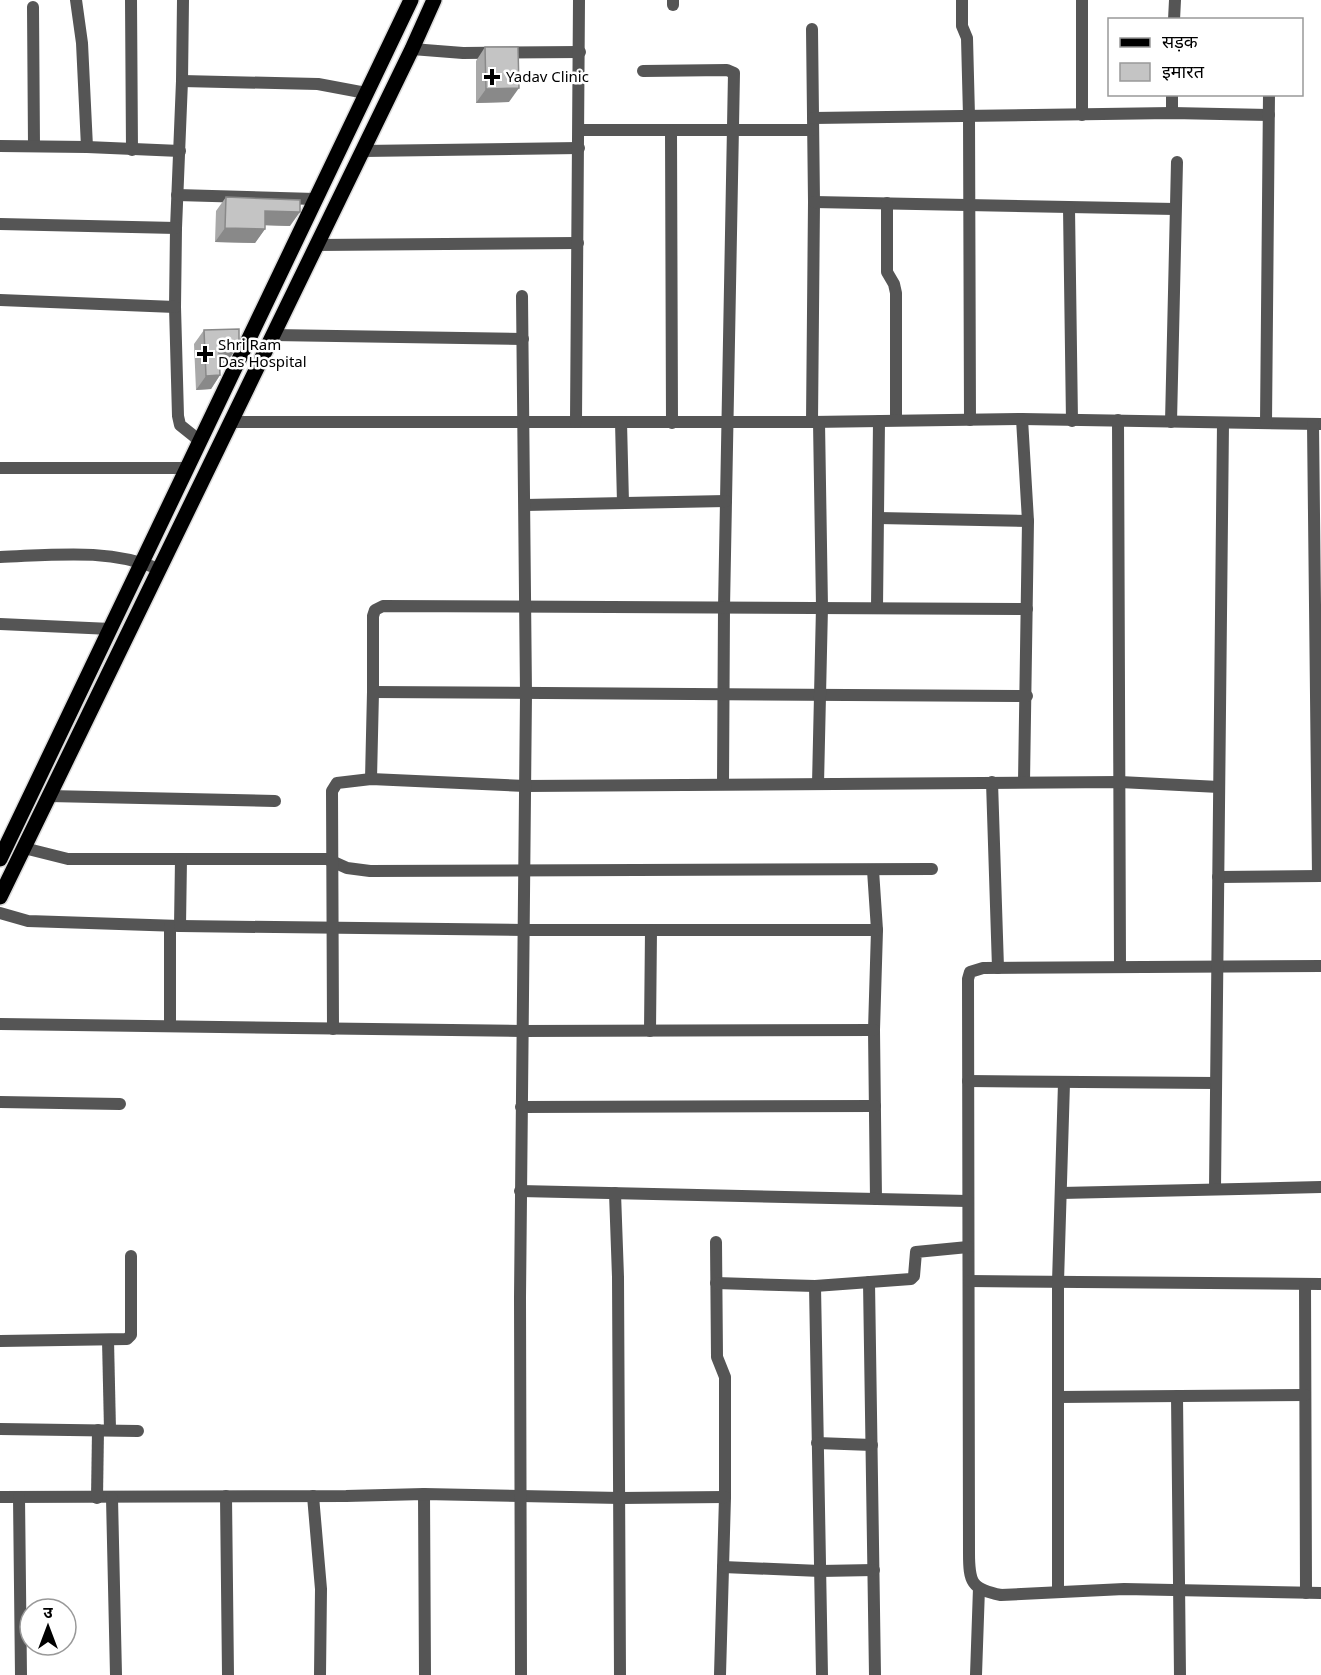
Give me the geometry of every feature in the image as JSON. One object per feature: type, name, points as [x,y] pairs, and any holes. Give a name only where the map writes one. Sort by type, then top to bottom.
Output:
[{"type":"main road","points":[[0,859],[411,0]]},
{"type":"main road","points":[[0,897],[363,151],[434,0]]},
{"type":"street","points":[[76,0],[82,43],[87,147]]},
{"type":"street","points":[[131,0],[132,150]]},
{"type":"street","points":[[183,0],[175,307],[178,420],[180,425],[200,441]]},
{"type":"street","points":[[576,422],[579,0]]},
{"type":"street","points":[[962,0],[961,22],[967,38],[969,116],[970,420]]},
{"type":"street","points":[[1082,0],[1082,115]]},
{"type":"street","points":[[1174,18],[1175,0]]},
{"type":"street","points":[[33,7],[34,146]]},
{"type":"street","points":[[812,29],[815,422],[822,607],[818,784]]},
{"type":"street","points":[[412,49],[463,53],[580,51]]},
{"type":"street","points":[[643,70],[732,71],[734,73],[723,784]]},
{"type":"street","points":[[182,81],[318,84],[366,93]]},
{"type":"street","points":[[1172,96],[1172,114]]},
{"type":"street","points":[[1266,423],[1269,96]]},
{"type":"street","points":[[579,130],[734,130],[969,116],[1269,115]]},
{"type":"street","points":[[671,131],[672,423]]},
{"type":"street","points":[[0,146],[180,151]]},
{"type":"street","points":[[363,151],[579,148]]},
{"type":"street","points":[[1171,422],[1177,162]]},
{"type":"street","points":[[177,195],[315,199]]},
{"type":"street","points":[[814,202],[1175,209]]},
{"type":"street","points":[[887,203],[887,272],[896,293],[896,420]]},
{"type":"street","points":[[1069,208],[1072,421]]},
{"type":"street","points":[[0,224],[176,228]]},
{"type":"street","points":[[316,245],[578,243]]},
{"type":"street","points":[[521,1675],[520,1191],[526,694],[522,296]]},
{"type":"street","points":[[0,300],[175,307]]},
{"type":"street","points":[[273,335],[523,339]]},
{"type":"street","points":[[1022,419],[1028,521],[1024,782]]},
{"type":"street","points":[[231,422],[672,423],[1022,419],[1317,424],[1319,876],[1218,877]]},
{"type":"street","points":[[1118,420],[1120,967]]},
{"type":"street","points":[[877,608],[879,421]]},
{"type":"street","points":[[621,422],[622,503]]},
{"type":"street","points":[[1215,1189],[1223,423]]},
{"type":"street","points":[[0,468],[186,468]]},
{"type":"street","points":[[525,505],[726,501]]},
{"type":"street","points":[[878,518],[1028,521]]},
{"type":"street","points":[[0,557],[110,555],[143,562],[159,570]]},
{"type":"street","points":[[371,779],[374,692],[373,616],[375,610],[380,606],[396,604],[525,607],[1027,609]]},
{"type":"street","points":[[0,624],[111,629]]},
{"type":"street","points":[[374,692],[1027,696]]},
{"type":"street","points":[[333,1029],[331,860],[334,786],[337,783],[371,779],[525,786],[1120,782],[1219,787]]},
{"type":"street","points":[[992,782],[998,968]]},
{"type":"street","points":[[49,796],[274,801]]},
{"type":"street","points":[[24,848],[68,859],[331,860],[347,868],[370,871],[932,869]]},
{"type":"street","points":[[170,1026],[181,859]]},
{"type":"street","points":[[873,870],[877,930],[874,1030],[876,1198]]},
{"type":"street","points":[[0,913],[28,921],[175,926],[524,930],[877,930]]},
{"type":"street","points":[[650,1031],[651,930]]},
{"type":"street","points":[[1321,966],[975,969],[970,972],[968,1081],[969,1573],[972,1581],[979,1588],[1001,1595],[1124,1589],[1321,1593]]},
{"type":"street","points":[[0,1024],[521,1031],[874,1030]]},
{"type":"street","points":[[968,1081],[1216,1083]]},
{"type":"street","points":[[1058,1591],[1058,1282],[1064,1083]]},
{"type":"street","points":[[0,1102],[120,1104]]},
{"type":"street","points":[[521,1107],[875,1106]]},
{"type":"street","points":[[1061,1193],[1321,1187]]},
{"type":"street","points":[[520,1191],[968,1201]]},
{"type":"street","points":[[615,1193],[618,1277],[620,1675]]},
{"type":"street","points":[[716,1242],[717,1357],[725,1377],[725,1497],[720,1675]]},
{"type":"street","points":[[716,1283],[816,1286],[913,1278],[914,1255],[918,1251],[968,1247]]},
{"type":"street","points":[[0,1341],[123,1340],[131,1335],[131,1256]]},
{"type":"street","points":[[969,1281],[1321,1284]]},
{"type":"street","points":[[869,1282],[874,1675]]},
{"type":"street","points":[[1305,1284],[1306,1593]]},
{"type":"street","points":[[816,1286],[822,1675]]},
{"type":"street","points":[[98,1498],[108,1340]]},
{"type":"street","points":[[1058,1397],[1305,1395]]},
{"type":"street","points":[[1177,1396],[1180,1675]]},
{"type":"street","points":[[0,1429],[138,1431]]},
{"type":"street","points":[[818,1443],[872,1445]]},
{"type":"street","points":[[424,1494],[425,1675]]},
{"type":"street","points":[[0,1497],[424,1494],[620,1498],[725,1497]]},
{"type":"street","points":[[226,1496],[228,1675]]},
{"type":"street","points":[[312,1496],[321,1589],[320,1675]]},
{"type":"street","points":[[19,1497],[21,1675]]},
{"type":"street","points":[[112,1498],[116,1675]]},
{"type":"street","points":[[723,1567],[820,1571],[874,1570]]},
{"type":"street","points":[[976,1675],[979,1588]]},
{"type":"building","points":[[485,47],[518,47],[519,88],[486,89]]},
{"type":"building","points":[[226,197],[300,200],[300,212],[265,211],[265,229],[225,228]]},
{"type":"building","points":[[239,329],[239,343],[236,349],[219,350],[220,375],[206,376],[204,330]]},
{"type":"place","name":"Yadav Clinic","points":[[492,77]]},
{"type":"place","name":"Shri Ram Das Hospital","points":[[205,354]]}]
